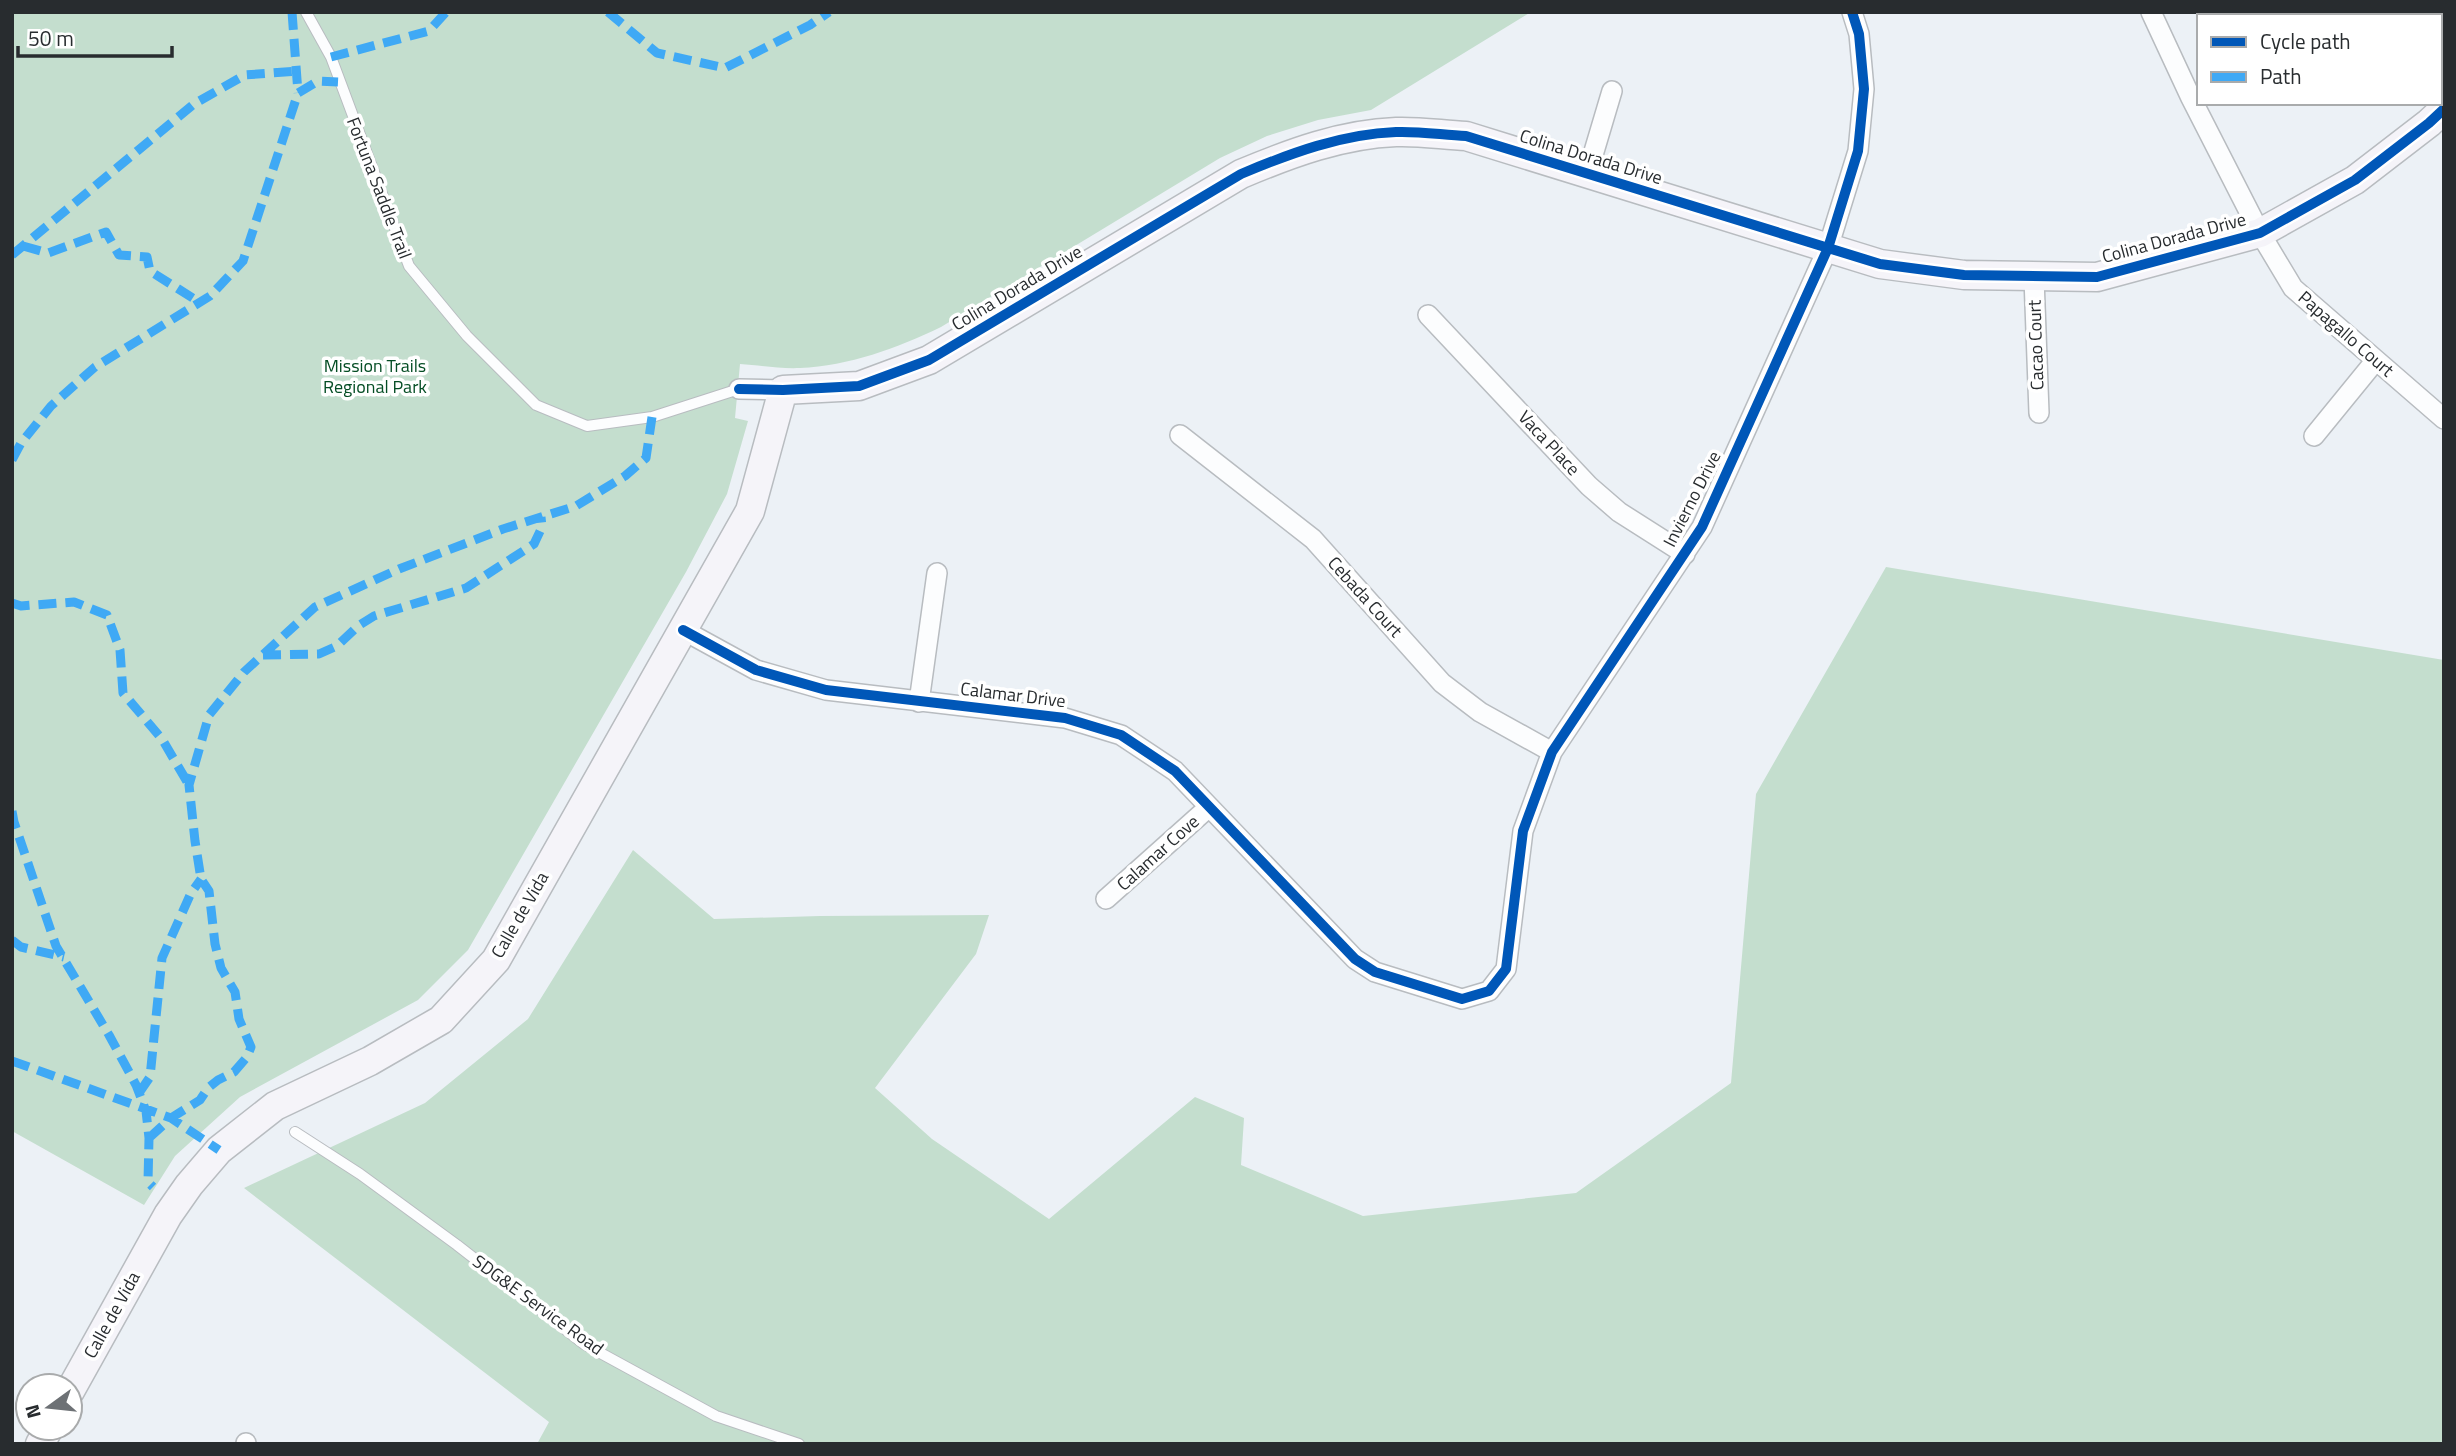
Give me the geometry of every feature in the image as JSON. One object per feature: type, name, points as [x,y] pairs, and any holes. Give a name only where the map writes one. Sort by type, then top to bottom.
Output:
[{"type":"street","name":"Invierno Drive","points":[[1462,999],[1489,992],[1506,969],[1523,831],[1552,752],[1702,527],[1828,248],[1858,151],[1864,89],[1859,34],[1852,12]]},
{"type":"street","name":"Papagallo Court","points":[[2151,12],[2190,98],[2260,233],[2293,288],[2444,418]]},
{"type":"street","points":[[1587,175],[1612,91]]},
{"type":"street","name":"Colina Dorada Drive","points":[[739,389],[859,386],[929,360],[1241,174],[1289,154],[1362,135],[1413,132],[1466,136],[1828,248],[1892,265],[1964,275],[2034,278],[2097,276],[2260,233],[2355,180],[2444,109]]},
{"type":"street","name":"Cacao Court","points":[[2034,278],[2039,413]]},
{"type":"street","name":"Vaca Place","points":[[1428,315],[1589,486],[1619,512],[1685,554]]},
{"type":"street","points":[[2314,436],[2376,360]]},
{"type":"street","name":"Calle de Vida","points":[[81,1372],[168,1215],[219,1150],[275,1106],[370,1061],[441,1020],[496,960],[750,512],[783,390]]},
{"type":"street","name":"Cebada Court","points":[[1180,435],[1313,539],[1441,683],[1480,712],[1552,752]]},
{"type":"street","points":[[919,702],[937,573]]},
{"type":"street","name":"Calamar Drive","points":[[683,630],[756,670],[826,690],[1065,718],[1121,735],[1175,771],[1355,958],[1375,972],[1462,999]]},
{"type":"street","name":"Calamar Cove","points":[[1106,899],[1209,807]]},
{"type":"lane","name":"Fortuna Saddle Trail","points":[[306,12],[331,57],[409,266],[467,336],[536,405],[587,426],[652,417],[739,389]]},
{"type":"lane","name":"SDG&E Service Road","points":[[295,1132],[360,1174],[457,1245],[584,1344],[716,1416],[799,1444]]},
{"type":"green space","name":"Mission Trails Regional Park","points":[[12,12],[1531,12],[1371,110],[1318,120],[1267,136],[1220,158],[924,335],[872,355],[818,367],[740,364],[735,418],[748,421],[727,494],[686,572],[468,950],[418,1000],[240,1097],[175,1156],[144,1205],[12,1131]]},
{"type":"green space","points":[[1886,567],[2444,660],[2444,1444],[537,1444],[549,1422],[244,1188],[425,1103],[528,1019],[633,850],[714,919],[989,915],[976,954],[875,1088],[932,1139],[1049,1219],[1195,1097],[1244,1118],[1241,1165],[1363,1216],[1576,1193],[1731,1083],[1756,794]]},
{"type":"marked path","points":[[292,12],[298,93]]},
{"type":"marked path","points":[[331,57],[429,31],[446,12]]},
{"type":"marked path","points":[[608,12],[657,53],[725,68],[810,25],[829,12]]},
{"type":"marked path","points":[[12,255],[194,104],[245,75],[297,71]]},
{"type":"marked path","points":[[12,460],[21,443],[51,406],[95,367],[210,296],[243,261],[298,93],[318,81],[338,82]]},
{"type":"marked path","points":[[23,246],[48,253],[106,232],[119,255],[147,257],[150,271],[199,302]]},
{"type":"marked path","points":[[149,1138],[171,1118],[200,1100],[218,1080],[234,1072],[247,1057],[251,1047],[239,1019],[235,992],[221,968],[215,944],[209,891],[201,879],[195,841],[189,785],[209,715],[244,672],[315,607],[399,569],[503,529],[576,506],[625,476],[646,458],[652,417]]},
{"type":"marked path","points":[[263,655],[319,654],[337,646],[358,626],[374,616],[466,588],[534,544],[542,527],[541,517]]},
{"type":"marked path","points":[[12,603],[21,606],[74,602],[107,615],[120,650],[123,693],[162,739],[189,785]]},
{"type":"marked path","points":[[12,811],[56,946],[109,1035],[136,1085],[146,1111],[149,1138],[148,1182],[153,1187]]},
{"type":"marked path","points":[[139,1093],[150,1077],[162,958],[191,893],[201,879]]},
{"type":"marked path","points":[[12,940],[21,947],[64,957]]},
{"type":"marked path","points":[[12,1061],[171,1118],[219,1150]]},
{"type":"cycle path","points":[[683,630],[756,670],[826,690],[1065,718],[1121,735],[1175,771],[1355,959],[1375,972],[1462,999],[1489,991],[1506,969],[1523,831],[1552,752],[1702,527],[1828,248],[1858,151],[1864,89],[1859,34],[1852,12]]},
{"type":"cycle path","points":[[739,389],[859,386],[929,360],[1241,174],[1298,152],[1356,136],[1405,132],[1466,136],[1880,264],[1964,275],[2097,277],[2260,233],[2355,180],[2444,109]]}]
